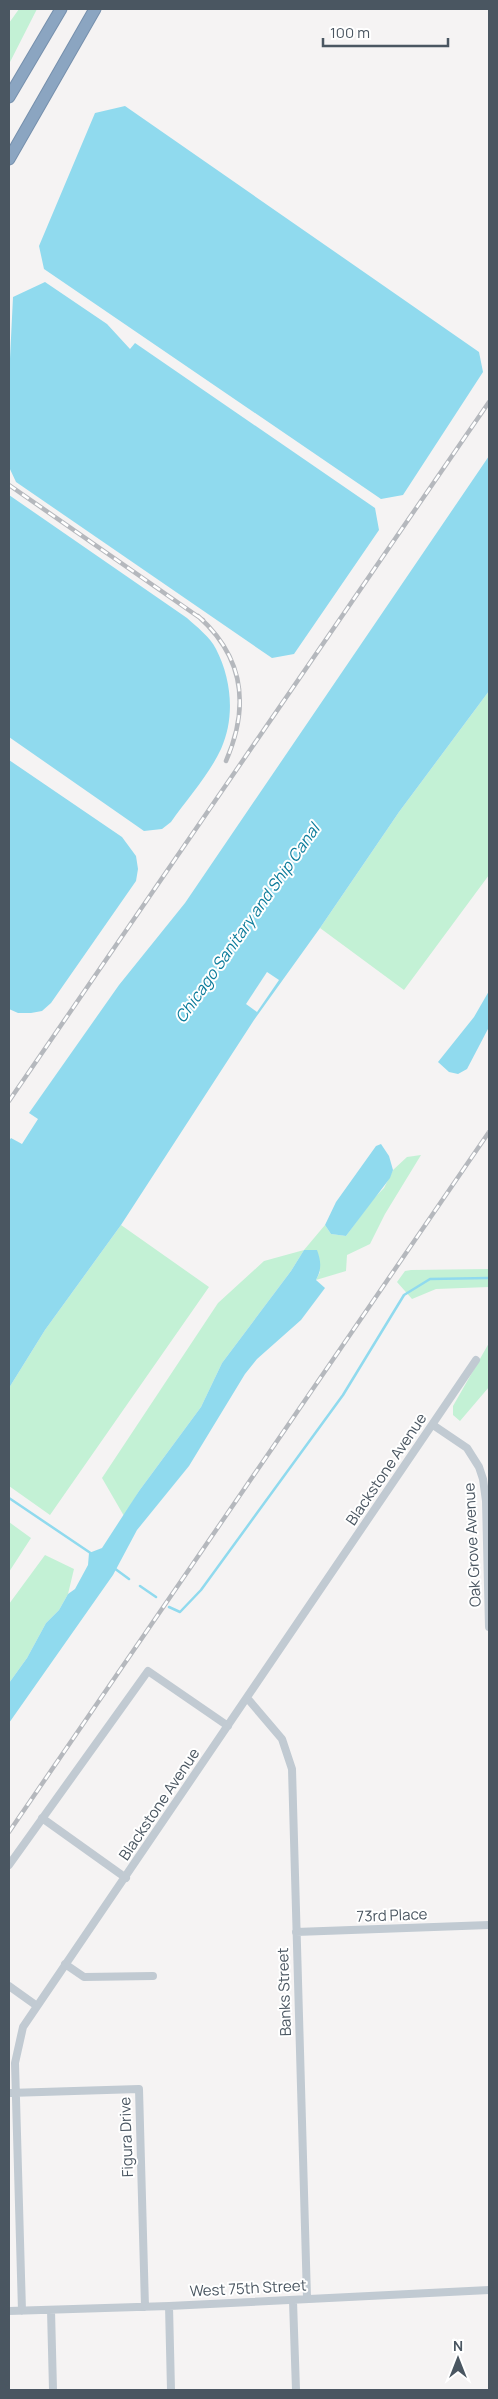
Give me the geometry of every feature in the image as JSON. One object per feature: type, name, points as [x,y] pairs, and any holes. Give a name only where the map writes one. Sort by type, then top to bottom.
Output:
[{"type":"highway","points":[[9,97],[61,9]]},
{"type":"highway","points":[[9,159],[95,9]]},
{"type":"street","name":"Blackstone Avenue","points":[[22,2311],[12,2093],[18,2039],[23,2027],[248,1699],[476,1360]]},
{"type":"street","name":"Oak Grove Avenue","points":[[433,1426],[467,1448],[479,1467],[483,1479],[486,1501],[489,1627]]},
{"type":"street","points":[[9,1865],[148,1670],[228,1726]]},
{"type":"street","name":"Banks Street","points":[[248,1699],[282,1739],[292,1768],[307,2298]]},
{"type":"street","points":[[42,1818],[126,1878]]},
{"type":"street","name":"73rd Place","points":[[296,1932],[489,1925]]},
{"type":"street","points":[[65,1964],[84,1977],[154,1976]]},
{"type":"street","points":[[9,1986],[36,2006]]},
{"type":"street","name":"Figura Drive","points":[[12,2093],[139,2089],[146,2307]]},
{"type":"street","name":"West 75th Street","points":[[9,2311],[294,2301],[307,2298],[489,2290]]},
{"type":"street","points":[[294,2301],[296,2390]]},
{"type":"street","points":[[169,2306],[171,2390]]},
{"type":"street","points":[[51,2310],[53,2390]]},
{"type":"green space","points":[[19,9],[37,9],[9,64],[9,23]]},
{"type":"green space","points":[[489,691],[489,875],[404,990],[320,928],[399,812]]},
{"type":"green space","points":[[421,1155],[385,1214],[370,1244],[347,1255],[346,1271],[316,1280],[320,1272],[304,1250],[325,1225],[331,1234],[346,1236],[374,1198],[384,1188],[393,1170],[407,1157]]},
{"type":"green space","points":[[121,1225],[209,1287],[50,1515],[9,1486],[9,1388],[45,1330]]},
{"type":"green space","points":[[304,1250],[291,1271],[222,1363],[201,1407],[139,1491],[124,1516],[102,1478],[218,1303],[264,1261]]},
{"type":"green space","points":[[489,1269],[489,1287],[436,1289],[412,1299],[397,1282],[405,1271],[411,1270]]},
{"type":"green space","points":[[489,1343],[489,1387],[460,1421],[453,1415],[453,1406]]},
{"type":"green space","points":[[9,1522],[31,1538],[9,1572]]},
{"type":"green space","points":[[45,1555],[74,1569],[68,1594],[59,1610],[46,1623],[27,1658],[9,1683],[9,1604]]},
{"type":"water","points":[[125,106],[479,352],[483,372],[403,495],[381,499],[44,269],[39,246],[95,113]]},
{"type":"water","points":[[45,282],[107,324],[130,349],[135,343],[375,508],[379,530],[294,654],[272,658],[16,482],[9,467],[9,379],[13,297]]},
{"type":"water","name":"Chicago Sanitary and Ship Canal","points":[[489,456],[489,691],[399,812],[320,928],[254,1020],[121,1225],[45,1330],[9,1388],[9,1141],[11,1138],[22,1144],[38,1119],[29,1113],[119,985],[185,903]]},
{"type":"water","points":[[9,495],[187,618],[207,636],[216,649],[225,673],[230,699],[230,712],[225,737],[216,759],[204,777],[171,822],[162,829],[144,831],[9,737]]},
{"type":"water","points":[[9,760],[122,837],[136,856],[138,869],[136,881],[51,1003],[42,1011],[31,1013],[18,1013],[9,1009]]},
{"type":"water","points":[[489,991],[489,1027],[467,1069],[458,1074],[449,1072],[438,1062],[474,1017]]},
{"type":"water","points":[[381,1144],[389,1156],[393,1170],[390,1178],[346,1236],[331,1234],[325,1225],[336,1202],[376,1146]]},
{"type":"water","points":[[304,1250],[317,1250],[320,1265],[316,1280],[325,1288],[301,1320],[257,1359],[245,1374],[189,1466],[137,1530],[113,1575],[9,1723],[9,1683],[27,1658],[46,1623],[59,1610],[68,1594],[75,1589],[88,1565],[89,1553],[102,1548],[139,1491],[201,1407],[222,1363],[291,1271]]},
{"type":"pier","points":[[267,972],[279,980],[257,1012],[246,1004]]},
{"type":"waterway","points":[[169,1607],[180,1612],[201,1590],[343,1395],[404,1295],[430,1279],[489,1278]]},
{"type":"waterway","points":[[9,1498],[92,1554]]},
{"type":"waterway","points":[[114,1568],[129,1579]]},
{"type":"waterway","points":[[140,1586],[156,1597]]},
{"type":"railway","points":[[9,1101],[489,402]]},
{"type":"railway","points":[[9,485],[203,620]]},
{"type":"railway","points":[[198,616],[225,648],[233,665],[238,683],[240,702],[238,721],[234,741],[226,761]]},
{"type":"railway","points":[[9,1832],[489,1132]]}]
